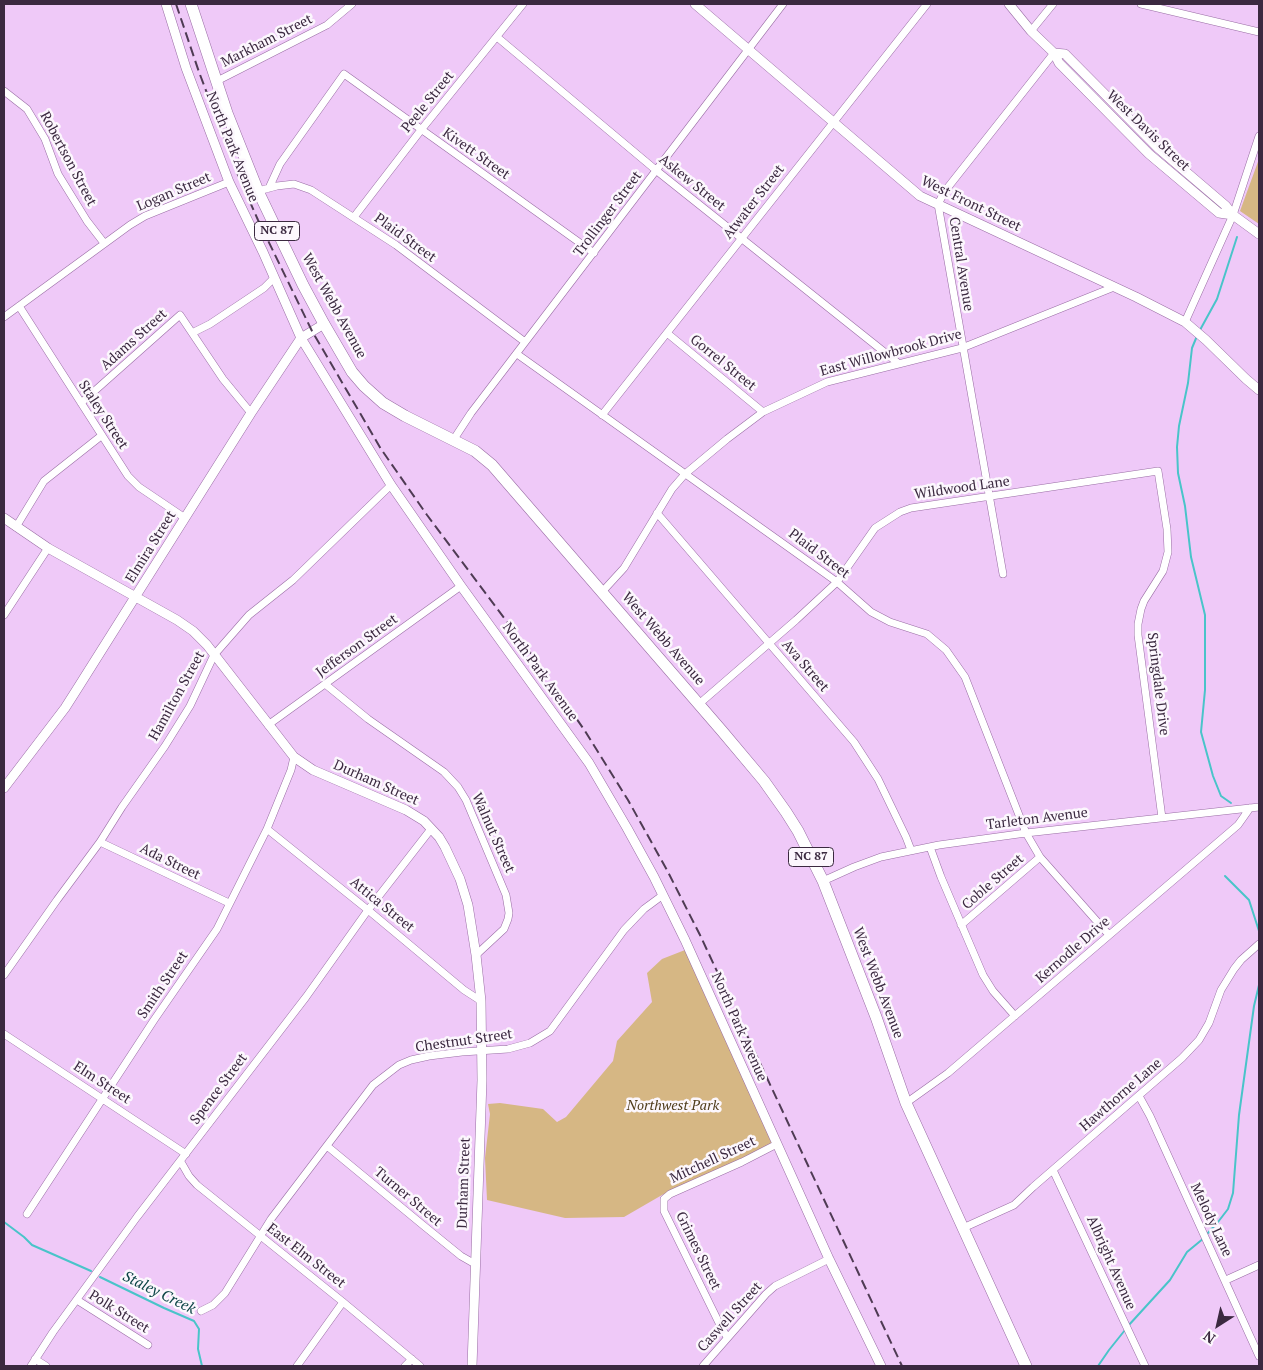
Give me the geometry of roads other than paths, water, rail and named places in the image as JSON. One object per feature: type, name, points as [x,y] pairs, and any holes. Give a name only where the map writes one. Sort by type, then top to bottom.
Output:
[{"type":"highway","name":"West Webb Avenue","points":[[191,4],[227,113],[264,189],[324,324],[352,372],[375,397],[405,416],[475,450],[492,465],[698,704],[778,800],[798,831],[823,881],[876,1017],[906,1103],[1026,1366]]},
{"type":"street","name":"North Park Avenue","points":[[166,4],[192,86],[229,182],[301,338],[392,485],[461,586],[589,763],[627,828],[663,895],[829,1259],[881,1366]]},
{"type":"street","name":"Markham Street","points":[[217,81],[327,25],[352,4]]},
{"type":"street","name":"Peele Street","points":[[354,217],[421,130],[523,4]]},
{"type":"street","name":"West Front Street","points":[[695,4],[920,196],[1114,287],[1189,325],[1246,380],[1259,390]]},
{"type":"street","name":"Trollinger Street","points":[[454,439],[471,413],[783,4]]},
{"type":"street","name":"Atwater Street","points":[[602,415],[927,4]]},
{"type":"street","name":"West Davis Street","points":[[1009,4],[1031,32],[1054,53],[1065,54],[1158,148],[1226,206],[1233,215],[1259,234]]},
{"type":"street","points":[[1031,32],[1053,4]]},
{"type":"street","points":[[1141,4],[1259,32]]},
{"type":"street","name":"Askew Street","points":[[496,37],[657,171],[898,363]]},
{"type":"street","name":"Central Avenue","points":[[1003,574],[938,204],[945,191],[1054,53]]},
{"type":"street","name":"Kivett Street","points":[[264,189],[344,74],[594,253]]},
{"type":"street","name":"Robertson Street","points":[[4,91],[27,109],[45,139],[58,174],[104,243]]},
{"type":"street","points":[[1189,325],[1233,215],[1259,136]]},
{"type":"street","name":"Logan Street","points":[[4,317],[104,243],[145,216],[229,182]]},
{"type":"street","name":"Plaid Street","points":[[264,189],[294,184],[303,186],[396,245],[525,342]]},
{"type":"street","points":[[251,413],[223,379],[192,333],[210,324],[264,288],[274,278]]},
{"type":"street","name":"East Willowbrook Drive","points":[[602,592],[624,568],[672,489],[685,474],[763,412],[827,382],[962,348],[1114,287]]},
{"type":"street","name":"Staley Street","points":[[19,306],[101,436],[132,481],[138,487],[186,518]]},
{"type":"street","name":"Adams Street","points":[[81,403],[180,315],[192,333]]},
{"type":"street","name":"Elmira Street","points":[[4,788],[65,708],[251,413],[301,338],[324,324]]},
{"type":"street","name":"Gorrel Street","points":[[667,333],[763,412]]},
{"type":"street","name":"Plaid Street","points":[[517,354],[838,582],[871,612],[890,622],[927,634],[940,644],[954,659],[965,677],[1026,833],[1040,857],[1109,935]]},
{"type":"street","points":[[16,527],[44,481],[101,436]]},
{"type":"street","name":"Wildwood Lane","points":[[698,704],[838,582],[868,536],[887,518],[910,508],[1158,471]]},
{"type":"street","name":"Springdale Drive","points":[[1158,471],[1167,529],[1168,552],[1163,570],[1141,609],[1138,634],[1162,818]]},
{"type":"street","name":"Hamilton Street","points":[[4,975],[56,900],[100,842],[165,746],[190,706],[214,655],[249,615],[294,580],[392,485]]},
{"type":"street","name":"Ava Street","points":[[657,513],[854,742],[878,779],[911,850]]},
{"type":"street","name":"Durham Street","points":[[4,518],[48,548],[185,625],[199,637],[214,655],[294,757],[313,770],[406,810],[424,821],[446,847],[460,879],[471,917],[481,1001],[483,1050],[472,1366]]},
{"type":"street","points":[[4,616],[48,548]]},
{"type":"street","name":"Jefferson Street","points":[[268,725],[461,586]]},
{"type":"street","name":"Walnut Street","points":[[325,684],[368,719],[444,772],[455,783],[466,800],[506,895],[509,913],[504,929],[476,955]]},
{"type":"street","name":"Smith Street","points":[[27,1214],[217,929],[267,829],[291,770],[294,757]]},
{"type":"street","name":"Tarleton Avenue","points":[[823,881],[881,857],[911,850],[1026,833],[1259,807]]},
{"type":"street","name":"Kernodle Drive","points":[[906,1103],[935,1084],[1015,1016],[1238,824],[1250,808]]},
{"type":"street","name":"Attica Street","points":[[267,829],[464,990],[481,1001]]},
{"type":"street","name":"Spence Street","points":[[31,1366],[137,1217],[181,1162],[306,997],[368,910],[431,829]]},
{"type":"street","name":"Ada Street","points":[[100,842],[229,904]]},
{"type":"street","points":[[930,847],[983,975],[993,992],[1015,1016]]},
{"type":"street","name":"Coble Street","points":[[961,925],[1040,857]]},
{"type":"street","name":"Chestnut Street","points":[[201,1311],[212,1305],[225,1293],[260,1236],[373,1085],[399,1065],[429,1056],[508,1049],[521,1046],[530,1043],[550,1030],[624,930],[644,909],[663,895]]},
{"type":"street","name":"Hawthorne Lane","points":[[963,1228],[1014,1205],[1182,1058],[1199,1040],[1209,1023],[1225,983],[1241,960],[1259,944]]},
{"type":"street","name":"Elm Street","points":[[4,1034],[186,1154]]},
{"type":"street","name":"Melody Lane","points":[[1139,1096],[1226,1280],[1259,1356]]},
{"type":"street","name":"Mitchell Street","points":[[663,1202],[665,1197],[670,1194],[777,1144]]},
{"type":"street","name":"Turner Street","points":[[327,1146],[461,1256],[476,1264]]},
{"type":"street","name":"East Elm Street","points":[[181,1162],[197,1185],[420,1366]]},
{"type":"street","name":"Albright Avenue","points":[[1053,1170],[1145,1366]]},
{"type":"street","name":"Grimes Street","points":[[663,1202],[664,1211],[727,1336]]},
{"type":"street","name":"Caswell Street","points":[[703,1366],[759,1300],[775,1286],[829,1259]]},
{"type":"street","points":[[1226,1280],[1259,1265]]},
{"type":"street","name":"Polk Street","points":[[77,1300],[148,1345]]},
{"type":"street","points":[[297,1366],[343,1302]]},
{"type":"street","points":[[35,1359],[46,1366]]},
{"type":"street","points":[[405,1366],[412,1359]]},
{"type":"waterway","points":[[1200,330],[1217,299],[1237,237]]},
{"type":"waterway","points":[[1197,336],[1192,348],[1188,383],[1179,426],[1177,447],[1178,473],[1185,506],[1191,557],[1205,615],[1205,690],[1201,732],[1213,776],[1221,796],[1231,803]]},
{"type":"waterway","points":[[1225,876],[1249,900],[1259,931]]},
{"type":"waterway","points":[[1207,1234],[1228,1209],[1233,1193],[1239,1115],[1254,1006],[1259,985]]},
{"type":"waterway","name":"Staley Creek","points":[[4,1222],[32,1245],[91,1271]]},
{"type":"waterway","points":[[1128,1326],[1170,1280],[1187,1252],[1204,1238]]},
{"type":"waterway","name":"Staley Creek","points":[[100,1277],[194,1321],[199,1329],[198,1349],[202,1366]]},
{"type":"waterway","points":[[1098,1366],[1125,1330]]},
{"type":"railway","points":[[176,4],[199,72],[238,175],[312,331],[381,449],[427,515],[540,666],[585,731],[628,800],[700,935],[902,1366]]},
{"type":"park label","name":"Northwest Park","points":[[673,1106]]}]
